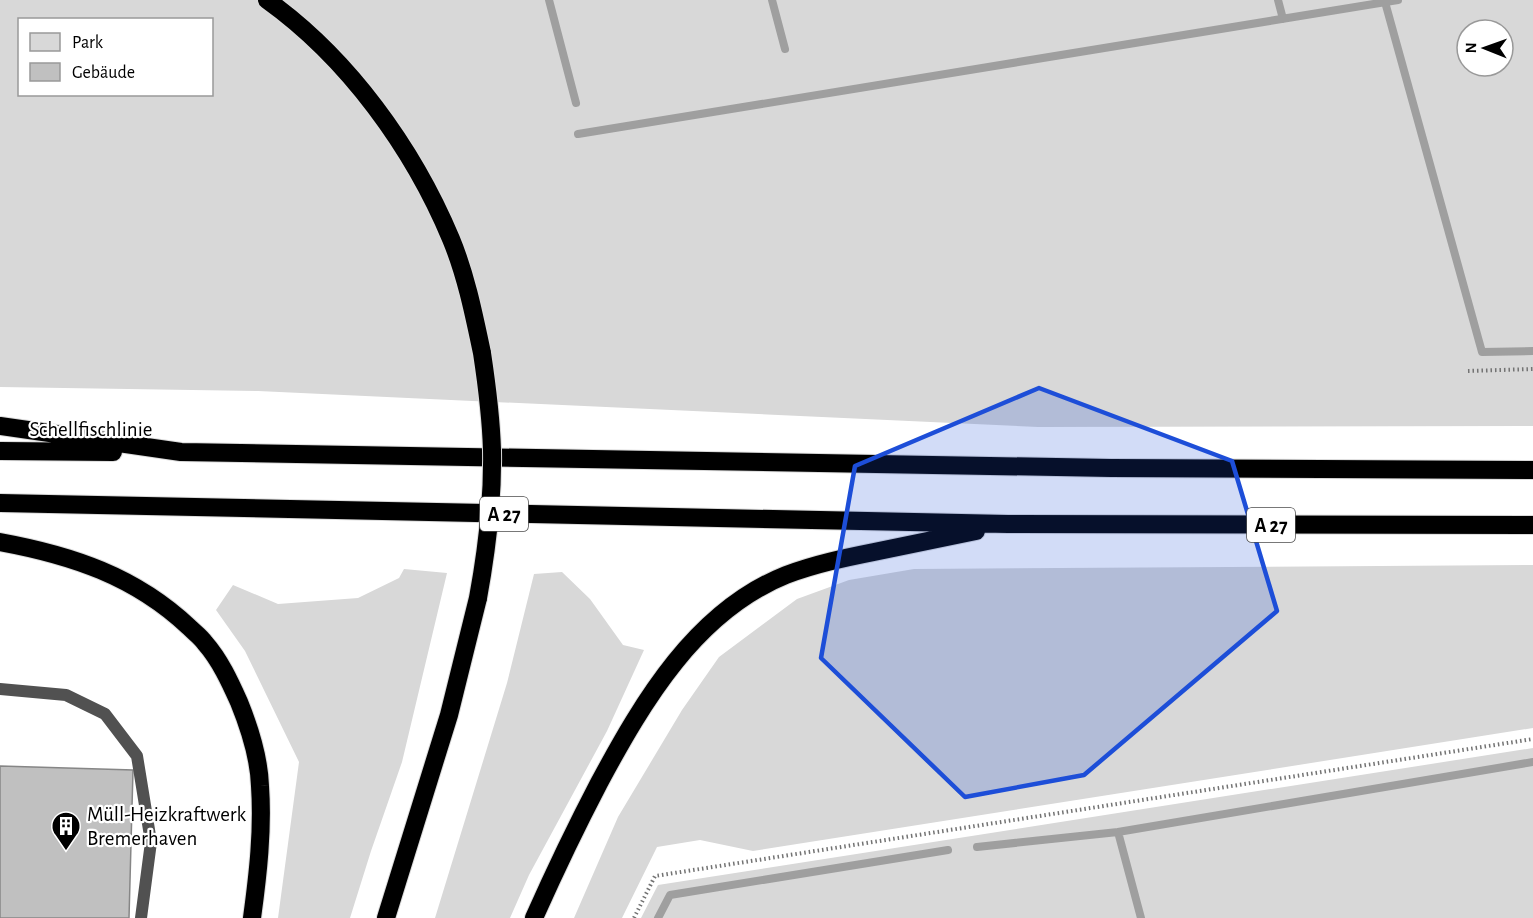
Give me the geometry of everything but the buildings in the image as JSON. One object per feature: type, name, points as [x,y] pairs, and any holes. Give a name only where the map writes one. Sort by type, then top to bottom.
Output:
[{"type":"highway","points":[[267,0],[323,48],[362,91],[397,138],[427,188],[452,241],[470,297],[482,353],[489,402],[492,451],[491,500],[478,598],[449,715],[386,918]]},
{"type":"highway","points":[[0,426],[181,452],[1004,466],[1533,470]]},
{"type":"highway","name":"Schellfischlinie","points":[[0,451],[181,452]]},
{"type":"highway","name":"A 27","points":[[0,503],[1008,524],[1533,525]]},
{"type":"highway","points":[[534,918],[585,810],[617,750],[670,667],[722,614],[753,592],[785,576],[819,564],[1008,524]]},
{"type":"highway","points":[[0,542],[38,549],[92,566],[142,590],[177,616],[206,643],[228,677],[255,745],[262,822],[252,918]]},
{"type":"lane","points":[[0,689],[66,695],[105,714],[137,756],[151,842],[141,918]]},
{"type":"path","points":[[1468,371],[1533,369]]},
{"type":"path","points":[[634,918],[655,876],[1533,739]]},
{"type":"highlighted area","points":[[1039,388],[1232,461],[1277,611],[1084,775],[965,797],[821,658],[855,466]]},
{"type":"green space","points":[[0,0],[1533,0],[1533,426],[1038,427],[258,391],[0,387]]},
{"type":"green space","points":[[1533,565],[1533,728],[753,851],[700,840],[657,847],[622,918],[574,918],[618,817],[682,710],[719,657],[797,599],[849,580],[914,569]]},
{"type":"green space","points":[[404,569],[447,573],[402,762],[350,918],[278,918],[299,762],[245,651],[216,610],[233,585],[278,604],[358,598],[399,578]]},
{"type":"green space","points":[[562,572],[590,599],[623,645],[644,650],[607,731],[529,875],[510,918],[435,918],[507,683],[534,574]]},
{"type":"green space","points":[[1533,748],[1533,918],[641,918],[658,885]]},
{"type":"waterway","points":[[549,0],[576,103]]},
{"type":"waterway","points":[[772,0],[785,49]]},
{"type":"waterway","points":[[1278,0],[1283,19]]},
{"type":"waterway","points":[[578,134],[1398,0]]},
{"type":"waterway","points":[[1385,2],[1482,352],[1533,351]]},
{"type":"waterway","points":[[1141,918],[1118,832],[1533,762]]},
{"type":"waterway","points":[[977,847],[1118,832]]},
{"type":"waterway","points":[[658,918],[670,895],[948,850]]},
{"type":"place","name":"Müll-Heizkraftwerk Bremerhaven","points":[[66,852]]}]
